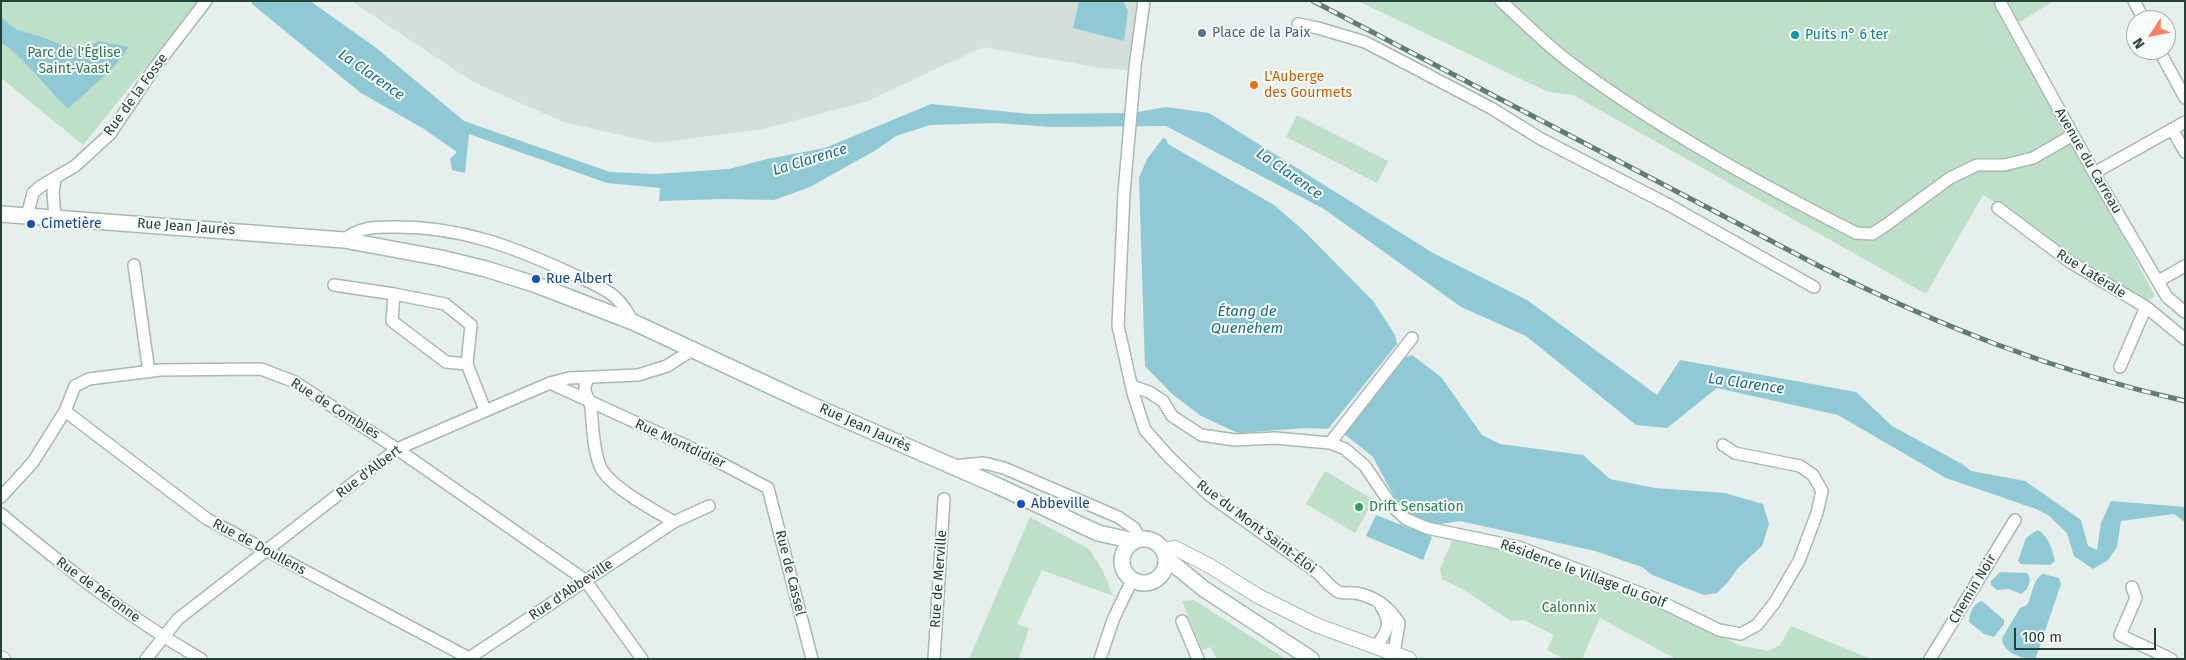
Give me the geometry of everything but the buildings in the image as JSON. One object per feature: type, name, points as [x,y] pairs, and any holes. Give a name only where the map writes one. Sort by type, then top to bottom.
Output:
[{"type":"main road","name":"Rue Jean Jaurès","points":[[1,214],[344,240],[440,258],[486,269],[542,287],[632,322],[807,403],[953,466],[1098,533],[1137,540]]},
{"type":"main road","name":"Rue Jean Jaurès","points":[[1098,533],[1121,560]]},
{"type":"main road","points":[[1204,589],[1176,580],[1157,579],[1144,584],[1132,580],[1124,572],[1121,560],[1125,549],[1137,540],[1151,540],[1204,589],[1311,659]]},
{"type":"main road","points":[[1157,579],[1165,568],[1164,554]]},
{"type":"street","name":"Rue de la Fosse","points":[[28,216],[33,193],[75,166],[110,134],[153,70],[206,1]]},
{"type":"street","name":"Rue du Mont Saint-Éloi","points":[[1144,1],[1131,105],[1124,193],[1118,326],[1132,386],[1146,430],[1170,458],[1209,496],[1258,528],[1318,573],[1341,593],[1355,593],[1379,602],[1391,610],[1400,622],[1394,653]]},
{"type":"street","points":[[1501,1],[1570,63],[1637,108],[1700,149],[1856,233],[1872,234],[1950,178],[1976,165],[2004,166],[2033,158],[2073,135]]},
{"type":"street","name":"Avenue du Carreau","points":[[2001,4],[2094,173],[2167,297],[2185,312]]},
{"type":"street","points":[[1298,24],[1365,42],[1491,108],[1542,139],[1669,205],[1814,286]]},
{"type":"street","points":[[2164,60],[2185,98]]},
{"type":"street","points":[[2094,173],[2185,122]]},
{"type":"street","points":[[2172,129],[2185,152]]},
{"type":"street","points":[[55,178],[55,218]]},
{"type":"street","name":"Rue Latérale","points":[[1998,208],[2070,262],[2146,308],[2185,339]]},
{"type":"street","points":[[344,240],[352,233],[372,227],[429,227],[470,235],[543,261],[614,296],[625,307],[632,322]]},
{"type":"street","points":[[134,265],[149,372]]},
{"type":"street","points":[[2158,281],[2185,266]]},
{"type":"street","points":[[334,285],[445,304],[471,326],[467,364],[485,410]]},
{"type":"street","points":[[394,294],[392,321],[446,362],[467,364]]},
{"type":"street","points":[[2120,367],[2146,308]]},
{"type":"street","points":[[1330,443],[1412,338]]},
{"type":"street","name":"Rue d'Albert","points":[[146,659],[178,619],[397,449],[550,383],[569,378],[638,375],[667,366],[692,350]]},
{"type":"street","name":"Rue de Combles","points":[[65,411],[75,386],[89,379],[149,372],[261,369],[295,382],[397,449],[585,580],[642,659]]},
{"type":"street","points":[[589,377],[584,386],[584,392],[591,403],[595,448],[601,468],[620,489],[674,522]]},
{"type":"street","name":"Rue Montdidier","points":[[550,383],[702,453],[768,488]]},
{"type":"street","name":"Résidence le Village du Golf","points":[[1132,386],[1149,392],[1163,401],[1172,416],[1201,435],[1234,440],[1275,438],[1330,443],[1345,449],[1365,466],[1392,506],[1406,519],[1426,528],[1518,547],[1653,598],[1719,630],[1741,634],[1757,625],[1769,610],[1799,561],[1817,513],[1822,492],[1813,475],[1800,466],[1735,453],[1723,445]]},
{"type":"street","points":[[1,497],[33,462],[65,411]]},
{"type":"street","name":"Rue de Doullens","points":[[65,411],[207,519],[469,658]]},
{"type":"street","points":[[953,466],[984,463],[1004,468],[1118,517],[1134,528],[1137,540]]},
{"type":"street","name":"Rue de Cassel","points":[[768,488],[812,659]]},
{"type":"street","name":"Rue de Merville","points":[[934,659],[944,499]]},
{"type":"street","name":"Rue d'Abbeville","points":[[469,658],[674,522],[709,506]]},
{"type":"street","name":"Rue de Péronne","points":[[1,514],[73,574],[163,637],[201,659]]},
{"type":"street","name":"Chemin Noir","points":[[1930,659],[2015,520]]},
{"type":"street","points":[[1164,554],[1175,548],[1210,566],[1266,600],[1316,625],[1409,659]]},
{"type":"street","points":[[1100,659],[1113,620],[1132,580]]},
{"type":"street","points":[[2132,586],[2136,598],[2120,635],[2171,659]]},
{"type":"street","points":[[1376,647],[1388,627],[1388,617],[1379,602]]},
{"type":"street","points":[[1182,621],[1198,659]]},
{"type":"shaded area","points":[[351,1],[1143,1],[1135,67],[1127,70],[1101,68],[983,47],[868,101],[763,129],[657,143],[563,122],[475,83]]},
{"type":"green space","name":"Parc de l'Église Saint-Vaast","points":[[1,1],[203,1],[162,47],[83,145],[1,78]]},
{"type":"green space","points":[[1358,1],[1998,1],[2155,296],[2141,305],[2069,266],[1999,205],[1983,195],[1926,294],[1573,95],[1548,92]]},
{"type":"green space","points":[[2006,1],[2054,1],[2021,21],[2014,21]]},
{"type":"green space","points":[[1297,115],[1388,161],[1377,183],[1286,137]]},
{"type":"green space","points":[[1325,471],[1374,500],[1355,533],[1306,504]]},
{"type":"green space","points":[[1030,517],[1089,549],[1103,571],[1113,596],[1042,570],[1017,624],[1029,628],[1019,659],[969,659]]},
{"type":"green space","name":"Calonnix","points":[[1452,541],[1502,550],[1646,600],[1739,645],[1768,651],[1780,645],[1791,626],[1871,659],[1676,659],[1600,618],[1582,659],[1564,659],[1547,650],[1554,635],[1524,620],[1511,621],[1462,589],[1442,579],[1440,569]]},
{"type":"green space","points":[[1194,600],[1285,659],[1217,659],[1211,647],[1202,650],[1182,601]]},
{"type":"water","name":"La Clarence","points":[[252,1],[310,1],[375,47],[464,121],[610,172],[656,174],[729,169],[767,159],[825,148],[931,104],[1030,114],[1132,113],[1166,107],[1209,113],[1433,253],[1527,300],[1657,395],[1680,360],[1856,392],[1892,426],[1962,464],[1971,471],[2025,481],[2081,520],[2088,546],[2097,550],[2101,523],[2111,501],[2185,507],[2185,522],[2174,514],[2121,521],[2117,547],[2108,560],[2093,569],[2074,556],[2067,533],[2048,515],[2036,509],[1946,478],[1838,415],[1717,388],[1667,428],[1636,425],[1526,336],[1461,307],[1324,209],[1166,126],[1051,127],[997,123],[930,125],[896,136],[876,150],[810,187],[774,200],[659,201],[660,188],[607,183],[469,134],[465,173],[452,170],[450,159],[457,152],[424,129],[361,93],[252,4]]},
{"type":"water","points":[[1079,1],[1123,1],[1128,11],[1124,41],[1073,28]]},
{"type":"water","points":[[1,17],[17,30],[62,45],[82,49],[99,41],[129,47],[114,67],[68,109],[28,65],[1,42]]},
{"type":"water","name":"Étang de Quenehem","points":[[1163,138],[1166,139],[1168,144],[1274,205],[1303,230],[1373,301],[1395,335],[1397,344],[1328,429],[1306,428],[1238,433],[1201,416],[1171,393],[1145,366],[1139,178],[1147,159]]},
{"type":"water","points":[[1412,355],[1441,377],[1482,435],[1500,444],[1583,455],[1610,479],[1655,488],[1725,493],[1763,504],[1769,524],[1762,546],[1738,568],[1717,593],[1704,595],[1652,575],[1642,567],[1595,551],[1460,521],[1431,524],[1410,513],[1397,502],[1373,457],[1343,433],[1406,357]]},
{"type":"water","points":[[1376,515],[1432,537],[1423,560],[1366,536]]},
{"type":"water","points":[[2037,530],[2047,539],[2055,561],[2050,565],[2021,564],[2018,561],[2026,538]]},
{"type":"water","points":[[2000,572],[2027,573],[2030,579],[2028,587],[2021,594],[2009,589],[1997,590],[1991,585],[1991,581]]},
{"type":"water","points":[[2043,574],[2059,578],[2061,584],[2036,657],[2034,659],[2024,658],[2005,648],[2002,638],[2020,608],[2027,605],[2037,580]]},
{"type":"water","points":[[1982,601],[2004,620],[2004,624],[1994,637],[1984,634],[1969,622],[1973,609]]},
{"type":"railway","points":[[1313,1],[1864,288],[1953,327],[2043,361],[2089,376],[2185,401]]},
{"type":"place","name":"Place de la Paix","points":[[1202,33]]},
{"type":"place","name":"Puits n° 6 ter","points":[[1795,35]]},
{"type":"place","name":"L'Auberge des Gourmets","points":[[1254,85]]},
{"type":"place","name":"Cimetière","points":[[31,224]]},
{"type":"place","name":"Rue Albert","points":[[536,279]]},
{"type":"place","name":"Abbeville","points":[[1021,504]]},
{"type":"place","name":"Drift Sensation","points":[[1359,507]]}]
